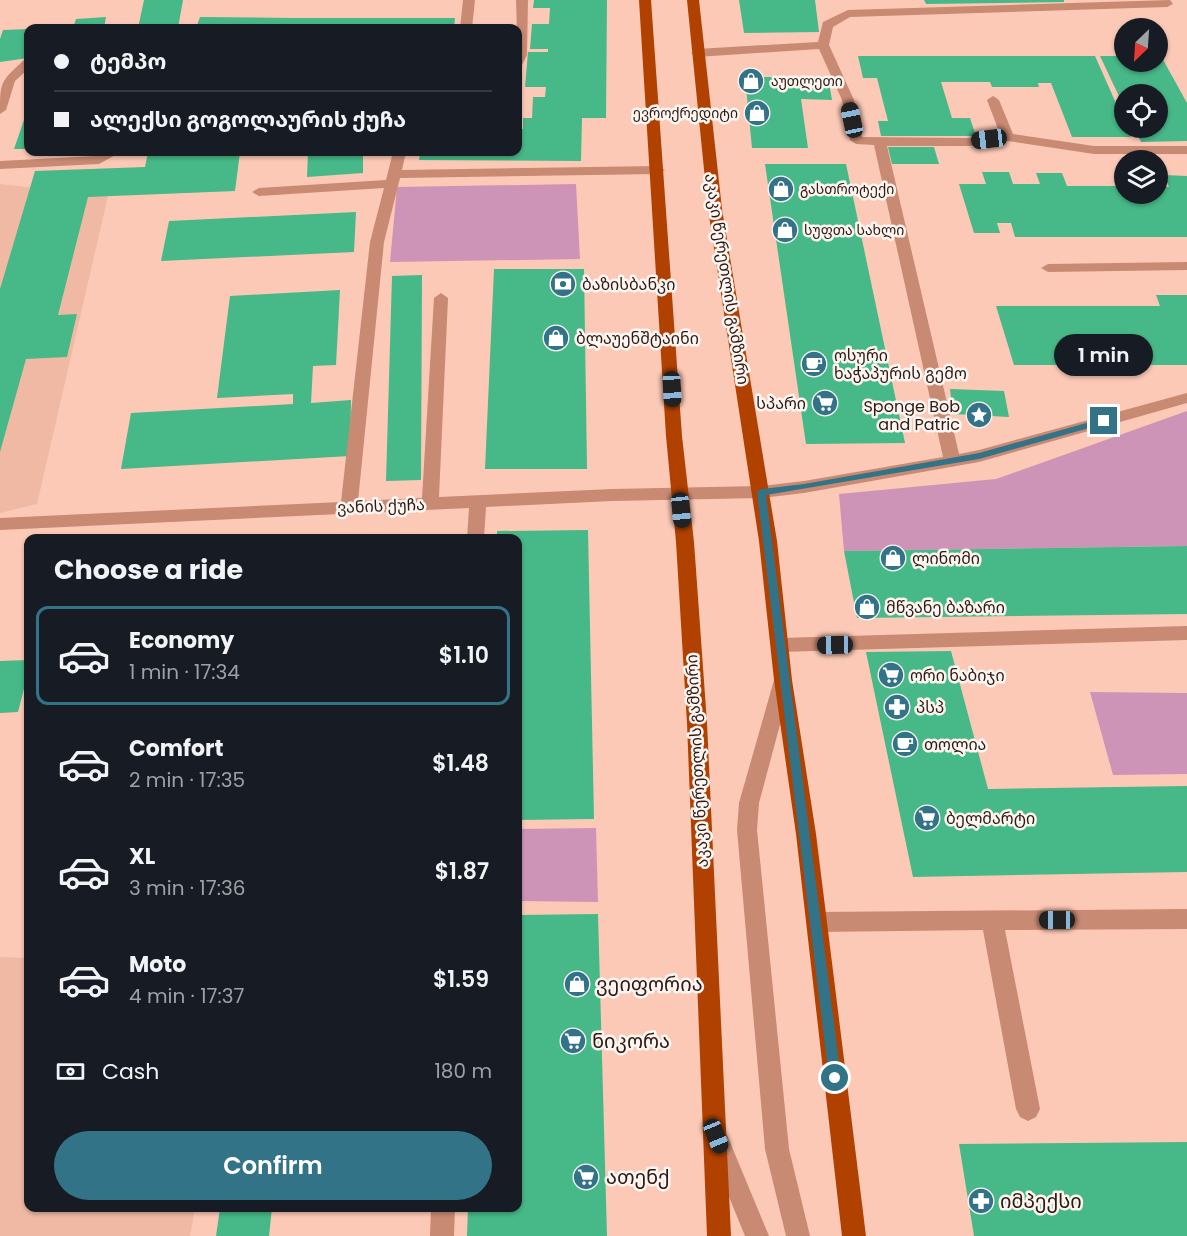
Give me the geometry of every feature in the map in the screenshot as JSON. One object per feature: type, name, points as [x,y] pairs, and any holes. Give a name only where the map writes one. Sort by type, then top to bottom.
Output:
[{"type":"main road","name":"აკაკი წერეთლის გამზირი","points":[[645,0],[697,723],[719,1236]]},
{"type":"main road","name":"აკაკი წერეთლის გამზირი","points":[[693,0],[715,209],[761,492],[783,680],[817,922],[854,1236]]},
{"type":"street","points":[[466,24],[469,0]]},
{"type":"street","points":[[522,0],[522,24]]},
{"type":"street","points":[[844,0],[848,14]]},
{"type":"street","points":[[1164,0],[1167,4],[848,14],[827,25],[823,45],[848,100],[856,140],[969,142],[1008,136],[1094,150],[1187,150]]},
{"type":"street","points":[[697,52],[823,45]]},
{"type":"street","points":[[0,110],[4,79],[24,66]]},
{"type":"street","points":[[993,100],[1008,136]]},
{"type":"street","points":[[880,142],[952,460]]},
{"type":"street","points":[[0,165],[99,160],[106,156]]},
{"type":"street","points":[[349,507],[377,242],[398,156]]},
{"type":"street","points":[[259,192],[393,179],[658,170]]},
{"type":"street","points":[[1048,268],[1187,266]]},
{"type":"street","points":[[430,503],[441,298]]},
{"type":"street","name":"ვანის ქუჩა","points":[[0,524],[430,503],[761,492],[804,487],[979,456],[1187,398]]},
{"type":"street","points":[[476,534],[478,501]]},
{"type":"street","points":[[780,645],[1187,633]]},
{"type":"street","points":[[783,680],[749,803],[747,830],[777,1149],[798,1236]]},
{"type":"street","points":[[817,922],[1187,919]]},
{"type":"street","points":[[992,920],[1028,1108]]},
{"type":"street","points":[[716,1136],[757,1236]]},
{"type":"street","points":[[442,1236],[443,1212]]},
{"type":"shaded area","points":[[0,184],[108,196],[37,504],[0,513]]},
{"type":"shaded area","points":[[576,184],[580,259],[390,262],[397,187]]},
{"type":"shaded area","points":[[1187,411],[1187,546],[844,551],[839,494],[996,479]]},
{"type":"shaded area","points":[[1090,692],[1187,693],[1187,774],[1113,775]]},
{"type":"shaded area","points":[[596,828],[598,902],[522,901],[522,829]]},
{"type":"shaded area","points":[[0,957],[24,958],[24,1212],[194,1212],[190,1236],[0,1236]]},
{"type":"building","points":[[144,0],[183,0],[179,24],[139,24]]},
{"type":"building","points":[[534,0],[607,0],[606,118],[582,118],[581,161],[419,160],[420,156],[522,156],[523,118],[532,118],[533,97],[545,97],[546,87],[525,87],[528,52],[548,52],[548,49],[530,49],[532,24],[549,24],[550,8],[533,8]]},
{"type":"building","points":[[739,0],[815,0],[819,32],[744,33]]},
{"type":"building","points":[[924,0],[1064,0],[1064,2],[926,4]]},
{"type":"building","points":[[106,17],[105,24],[74,24],[76,19]]},
{"type":"building","points":[[200,17],[455,18],[454,24],[197,24]]},
{"type":"building","points":[[24,29],[24,59],[0,62],[0,39],[3,30]]},
{"type":"building","points":[[858,56],[1095,56],[1114,99],[1114,137],[1072,137],[1051,83],[1038,83],[1039,87],[992,87],[990,82],[941,82],[952,118],[970,118],[976,136],[881,136],[878,121],[888,121],[877,78],[863,78]]},
{"type":"building","points":[[1100,56],[1114,56],[1114,72],[1168,72],[1168,69],[1187,103],[1187,141],[1141,142],[1139,138],[1168,138],[1168,84],[1114,86]]},
{"type":"building","points":[[745,77],[828,77],[832,100],[801,99],[808,148],[752,148]]},
{"type":"building","points":[[24,120],[24,149],[14,149]]},
{"type":"building","points":[[888,147],[934,147],[939,164],[892,164]]},
{"type":"building","points":[[147,156],[239,156],[235,191],[88,197],[58,315],[77,314],[67,357],[26,359],[0,452],[0,289],[35,171],[145,167]]},
{"type":"building","points":[[308,156],[363,156],[363,173],[307,177]]},
{"type":"building","points":[[765,164],[846,164],[905,443],[806,444]]},
{"type":"building","points":[[982,172],[1009,172],[1013,184],[1040,184],[1036,173],[1062,173],[1067,186],[1114,186],[1114,204],[1168,204],[1168,175],[1187,176],[1187,237],[1015,237],[1011,223],[997,223],[1000,233],[974,233],[959,184],[986,184]]},
{"type":"building","points":[[356,212],[354,252],[161,261],[169,221]]},
{"type":"building","points":[[494,269],[584,269],[587,469],[485,469]]},
{"type":"building","points":[[422,275],[421,480],[386,481],[392,276]]},
{"type":"building","points":[[340,290],[336,365],[313,366],[311,403],[351,400],[350,456],[121,469],[131,413],[293,404],[293,394],[217,398],[230,296]]},
{"type":"building","points":[[1156,295],[1187,295],[1187,365],[1014,365],[996,306],[1160,306]]},
{"type":"building","points":[[950,389],[1004,391],[1009,417],[953,414]]},
{"type":"building","points":[[588,530],[594,819],[522,820],[522,534],[497,534],[497,531]]},
{"type":"building","points":[[1187,546],[1187,614],[857,618],[844,551]]},
{"type":"building","points":[[951,651],[988,789],[1187,786],[1187,872],[913,877],[866,652]]},
{"type":"building","points":[[24,660],[24,689],[18,712],[0,713],[0,661]]},
{"type":"building","points":[[598,914],[607,1236],[467,1236],[468,1212],[522,1212],[522,915]]},
{"type":"building","points":[[1187,1142],[1187,1236],[974,1236],[959,1144]]},
{"type":"building","points":[[219,1212],[272,1212],[269,1236],[216,1236]]},
{"type":"place","name":"აუთლეთი","points":[[751,81]]},
{"type":"place","name":"ევროქრედიტი","points":[[757,113]]},
{"type":"place","name":"გასთროტექი","points":[[781,189]]},
{"type":"place","name":"სუფთა სახლი","points":[[785,230]]},
{"type":"place","name":"ბაზისბანკი","points":[[563,284]]},
{"type":"place","name":"ბლაუენშტაინი","points":[[556,338]]},
{"type":"place","name":"ოსური ხაჭაპურის გემო","points":[[814,364]]},
{"type":"place","name":"სპარი","points":[[825,403]]},
{"type":"place","name":"Sponge Bob and Patric","points":[[979,415]]},
{"type":"place","name":"ლინომი","points":[[893,558]]},
{"type":"place","name":"მწვანე ბაზარი","points":[[867,607]]},
{"type":"place","name":"ორი ნაბიჯი","points":[[891,675]]},
{"type":"place","name":"პსპ","points":[[897,707]]},
{"type":"place","name":"თოლია","points":[[905,744]]},
{"type":"place","name":"ბელმარტი","points":[[927,818]]},
{"type":"place","name":"ვეიფორია","points":[[577,984]]},
{"type":"place","name":"ნიკორა","points":[[573,1041]]},
{"type":"place","name":"ათენქ","points":[[586,1177]]},
{"type":"place","name":"იმპექსი","points":[[981,1201]]},
{"type":"route","points":[[835,1078],[761,492],[804,487],[979,456],[1104,421]]}]
